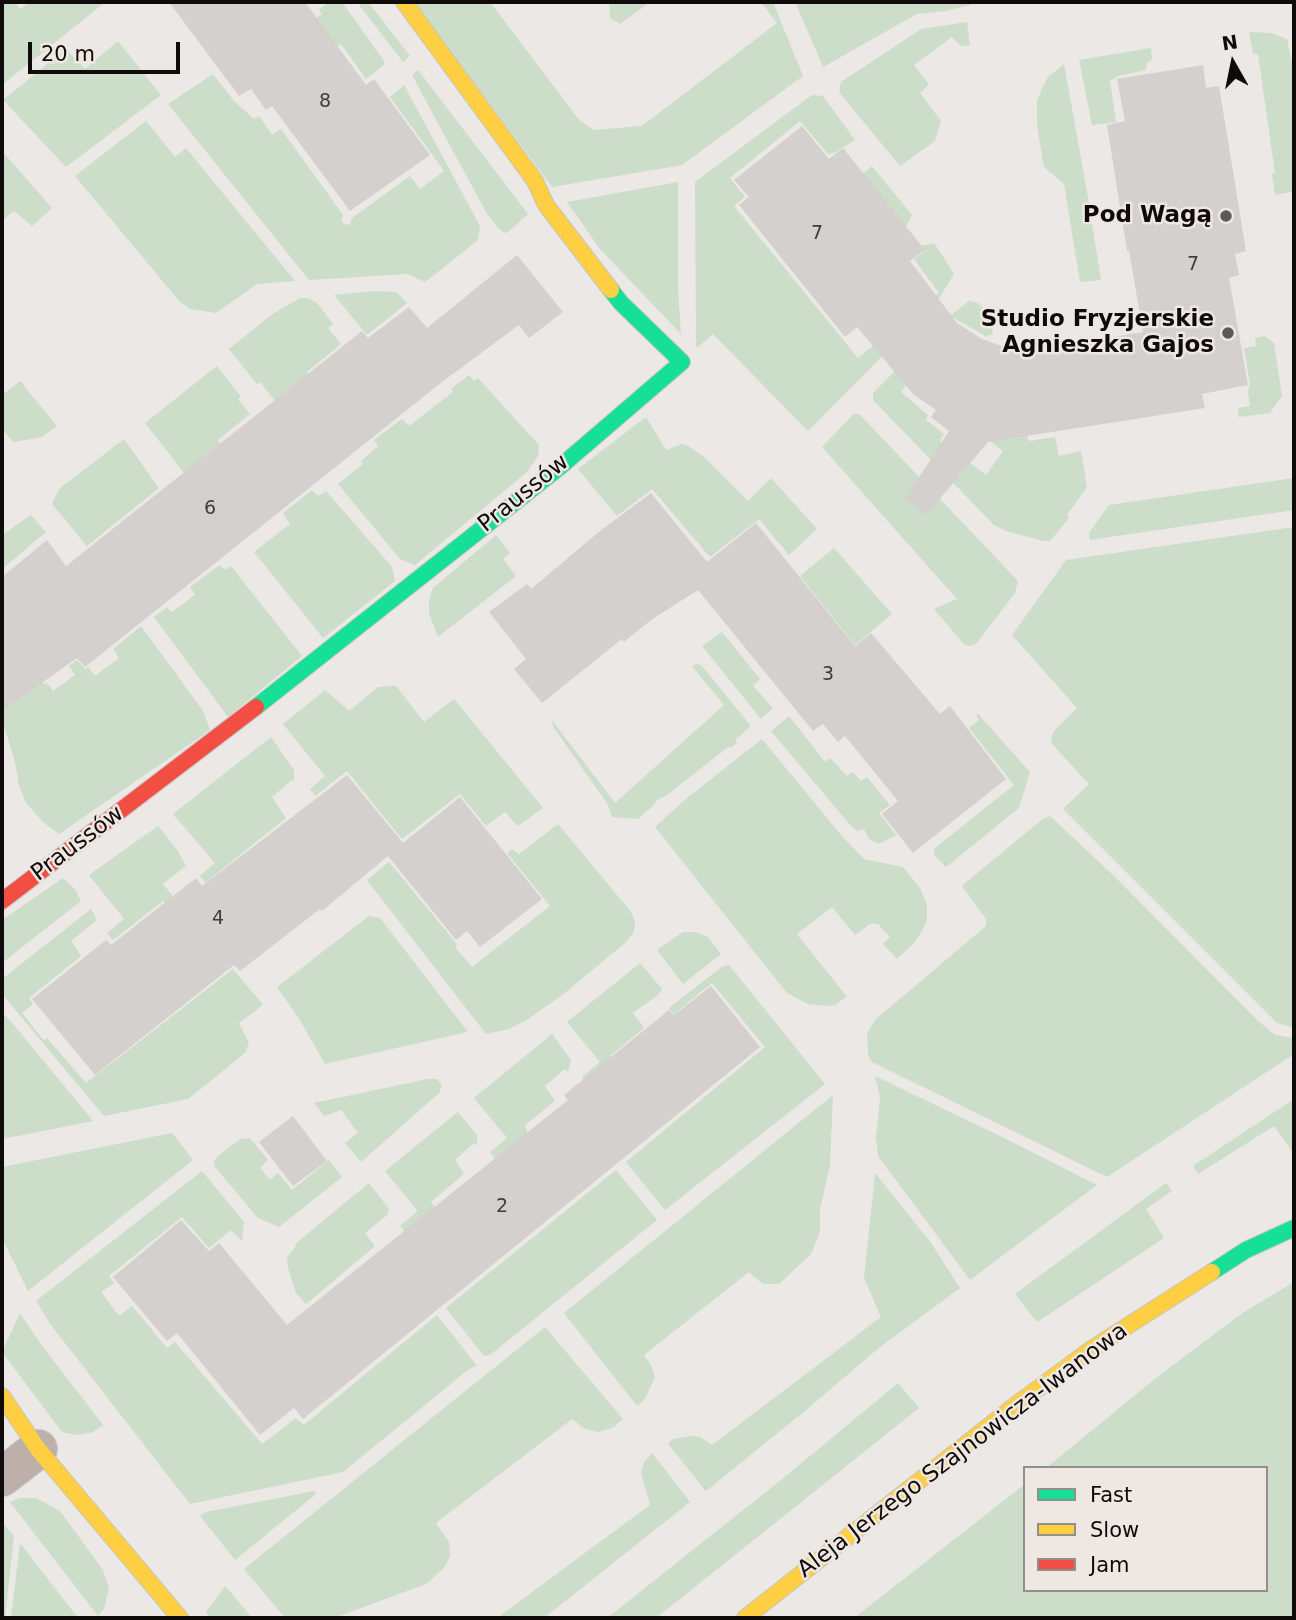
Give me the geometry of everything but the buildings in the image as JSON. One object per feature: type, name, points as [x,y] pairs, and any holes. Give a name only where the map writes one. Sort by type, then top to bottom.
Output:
[{"type":"street","name":"Praussów","points":[[2,901],[191,759],[561,466],[682,362],[621,303],[546,205],[535,181],[404,2]]},
{"type":"street","name":"Aleja Jerzego Szajnowicza-Iwanowa","points":[[745,1618],[1093,1348],[1246,1250],[1294,1228]]},
{"type":"street","points":[[2,1396],[38,1449],[165,1613]]},
{"type":"street","points":[[2,1477],[38,1449]]},
{"type":"green space","points":[[2,2],[15,2],[20,9],[30,2],[103,4],[2,85]]},
{"type":"green space","points":[[329,2],[342,2],[384,61],[385,64],[366,79],[341,44],[328,53],[307,25],[322,14],[319,9]]},
{"type":"green space","points":[[357,2],[368,2],[410,56],[403,62]]},
{"type":"green space","points":[[413,2],[490,2],[580,121],[594,130],[642,126],[777,23],[761,2],[773,2],[803,76],[682,165],[552,187]]},
{"type":"green space","points":[[609,2],[650,2],[620,24],[610,18]]},
{"type":"green space","points":[[795,2],[981,2],[946,11],[917,14],[823,67]]},
{"type":"green space","points":[[967,22],[970,45],[961,46],[952,37],[914,65],[929,85],[920,93],[941,121],[935,141],[900,166],[839,92],[841,82],[921,29]]},
{"type":"green space","points":[[1249,32],[1271,33],[1287,39],[1294,72],[1294,191],[1275,195],[1272,174],[1275,173],[1258,54],[1253,54]]},
{"type":"green space","points":[[118,41],[161,95],[66,167],[3,100],[66,49],[85,69]]},
{"type":"green space","points":[[1151,48],[1152,59],[1147,63],[1146,70],[1118,76],[1110,81],[1116,122],[1092,125],[1079,60]]},
{"type":"green space","points":[[1064,64],[1101,280],[1080,282],[1064,184],[1044,167],[1037,126],[1037,101],[1048,77]]},
{"type":"green space","points":[[418,70],[528,214],[508,232],[499,229],[487,214],[412,75]]},
{"type":"green space","points":[[213,74],[234,101],[254,119],[259,116],[272,135],[281,129],[343,215],[341,221],[346,225],[410,176],[420,189],[444,171],[390,97],[404,85],[480,226],[478,240],[425,282],[407,274],[309,280],[168,104]]},
{"type":"green space","points":[[812,95],[823,96],[855,140],[828,154],[800,121],[730,178],[745,197],[734,206],[858,358],[939,293],[914,259],[925,251],[922,245],[935,244],[954,274],[938,300],[808,431],[713,334],[697,348],[695,182]]},
{"type":"green space","points":[[146,121],[175,157],[186,148],[295,281],[257,284],[216,313],[190,309],[180,302],[75,176]]},
{"type":"green space","points":[[2,151],[52,208],[32,226],[14,211],[2,221]]},
{"type":"green space","points":[[872,166],[912,215],[904,228],[845,189]]},
{"type":"green space","points":[[678,182],[678,290],[681,334],[600,249],[567,202]]},
{"type":"green space","points":[[372,291],[396,292],[407,303],[367,335],[334,295]]},
{"type":"green space","points":[[300,298],[308,298],[317,303],[333,324],[328,328],[341,344],[307,372],[312,380],[279,406],[229,349],[271,315]]},
{"type":"green space","points":[[969,301],[978,303],[990,315],[993,335],[987,337],[952,317],[901,392],[928,415],[926,420],[944,434],[940,441],[986,475],[1003,451],[991,442],[1003,428],[1024,423],[1029,441],[1055,437],[1059,456],[1081,451],[1087,487],[1067,515],[1069,518],[1050,541],[1006,531],[994,525],[873,400],[873,393],[950,316]]},
{"type":"green space","points":[[1265,336],[1274,343],[1282,396],[1270,413],[1239,417],[1238,408],[1250,406],[1250,384],[1244,348],[1256,346],[1255,338]]},
{"type":"green space","points":[[217,366],[241,397],[238,399],[250,414],[218,440],[224,449],[188,478],[145,423]]},
{"type":"green space","points":[[469,375],[474,381],[478,378],[539,445],[538,456],[527,472],[415,565],[400,559],[338,484],[363,464],[361,461],[378,446],[374,440],[402,419],[409,426],[453,392],[451,389]]},
{"type":"green space","points":[[20,381],[57,426],[42,437],[13,442],[2,428],[2,395]]},
{"type":"green space","points":[[854,414],[859,414],[864,419],[1018,581],[1015,593],[976,644],[964,644],[934,609],[957,599],[822,447]]},
{"type":"green space","points":[[646,417],[666,450],[682,444],[688,446],[703,456],[748,501],[771,478],[817,529],[789,555],[759,519],[710,557],[652,489],[617,516],[578,469]]},
{"type":"green space","points":[[124,439],[159,488],[87,546],[52,504],[59,489]]},
{"type":"green space","points":[[1294,478],[1294,510],[1090,540],[1089,533],[1109,505]]},
{"type":"green space","points":[[312,490],[318,496],[326,491],[392,567],[395,581],[323,638],[254,552],[290,524],[283,513]]},
{"type":"green space","points":[[31,515],[46,532],[2,569],[2,535]]},
{"type":"green space","points":[[1294,527],[1294,1028],[1277,1023],[1063,809],[1089,784],[1052,744],[1051,738],[1054,731],[1077,708],[1012,635],[1066,560]]},
{"type":"green space","points":[[496,535],[510,553],[503,559],[516,576],[438,637],[429,613],[429,599],[433,588]]},
{"type":"green space","points":[[834,548],[892,614],[855,645],[800,576]]},
{"type":"green space","points":[[220,565],[225,570],[231,566],[302,656],[228,717],[154,617],[167,607],[172,612],[195,595],[190,587]]},
{"type":"green space","points":[[141,626],[203,711],[210,730],[59,834],[44,823],[26,803],[5,729],[2,729],[2,634],[53,691],[75,675],[69,666],[77,660],[95,676],[119,658],[113,649]]},
{"type":"green space","points":[[722,632],[760,679],[753,686],[773,708],[761,719],[702,646]]},
{"type":"green space","points":[[701,665],[751,726],[735,740],[737,743],[656,801],[638,819],[612,817],[607,803],[554,728],[551,719],[615,803],[724,705],[692,666]]},
{"type":"green space","points":[[396,686],[424,722],[454,699],[543,808],[518,826],[505,812],[486,826],[460,794],[402,839],[347,771],[315,796],[310,789],[325,776],[283,724],[325,690],[349,711],[378,687]]},
{"type":"green space","points":[[978,714],[1030,772],[1019,808],[946,867],[934,855],[934,849],[1014,785],[969,728],[979,720],[976,716]]},
{"type":"green space","points":[[789,716],[825,762],[830,758],[847,776],[853,772],[861,781],[867,777],[890,805],[879,813],[896,835],[879,844],[869,839],[864,829],[858,831],[852,827],[771,731]]},
{"type":"green space","points":[[271,737],[294,770],[294,782],[292,780],[272,797],[286,818],[205,883],[200,876],[215,863],[173,814]]},
{"type":"green space","points":[[762,739],[864,859],[903,867],[920,888],[927,905],[927,920],[923,929],[914,943],[897,959],[883,944],[890,937],[878,924],[870,924],[855,935],[832,907],[797,934],[847,997],[834,1005],[808,1004],[787,993],[655,827]]},
{"type":"green space","points":[[1050,816],[1113,875],[1257,1020],[1275,1035],[1294,1038],[1294,1054],[1107,1177],[872,1062],[868,1055],[867,1033],[876,1019],[986,926],[986,919],[962,886],[1044,818]]},
{"type":"green space","points":[[558,824],[631,912],[635,921],[634,932],[625,943],[561,996],[525,1021],[509,1029],[486,1034],[367,880],[389,862],[457,944],[455,947],[472,967],[550,906],[507,853],[512,849],[519,854]]},
{"type":"green space","points":[[158,826],[186,866],[163,884],[174,898],[166,903],[163,901],[113,940],[107,933],[124,919],[89,875]]},
{"type":"green space","points":[[63,878],[76,890],[81,901],[2,963],[2,920]]},
{"type":"green space","points":[[91,909],[96,921],[71,941],[81,956],[29,998],[33,1004],[22,1013],[44,1041],[47,1038],[86,1083],[233,969],[263,1005],[239,1023],[249,1043],[245,1053],[188,1099],[104,1116],[2,994],[2,979]]},
{"type":"green space","points":[[369,916],[380,918],[468,1032],[325,1064],[277,987]]},
{"type":"green space","points":[[683,932],[695,932],[708,937],[721,954],[683,984],[657,950]]},
{"type":"green space","points":[[640,963],[662,989],[633,1013],[644,1028],[610,1056],[616,1063],[588,1085],[582,1077],[600,1062],[567,1022]]},
{"type":"green space","points":[[729,965],[825,1084],[665,1210],[626,1162],[765,1047],[712,983],[674,1014],[669,1008],[723,966]]},
{"type":"green space","points":[[2,1012],[14,1025],[93,1121],[2,1139]]},
{"type":"green space","points":[[552,1034],[571,1060],[568,1072],[565,1069],[545,1086],[555,1101],[525,1125],[528,1135],[496,1160],[490,1152],[507,1138],[474,1098]]},
{"type":"green space","points":[[875,1076],[1097,1185],[970,1280],[878,1156],[876,1138],[880,1097]]},
{"type":"green space","points":[[437,1079],[442,1086],[439,1093],[361,1162],[345,1143],[358,1133],[341,1110],[324,1116],[314,1103]]},
{"type":"green space","points":[[833,1095],[830,1165],[820,1209],[820,1231],[811,1254],[779,1284],[763,1284],[749,1272],[644,1355],[655,1377],[645,1399],[637,1406],[564,1313]]},
{"type":"green space","points":[[1294,1099],[1294,1154],[1274,1126],[1198,1174],[1193,1166]]},
{"type":"green space","points":[[458,1112],[477,1135],[477,1146],[474,1143],[455,1160],[464,1174],[431,1202],[437,1210],[407,1234],[400,1226],[418,1211],[385,1171]]},
{"type":"green space","points":[[172,1133],[193,1160],[28,1291],[2,1238],[2,1167]]},
{"type":"green space","points":[[250,1138],[268,1160],[260,1168],[270,1180],[278,1173],[292,1190],[329,1160],[342,1177],[279,1227],[258,1218],[215,1167],[214,1162],[218,1156],[241,1139]]},
{"type":"green space","points":[[616,1170],[657,1220],[490,1355],[484,1356],[446,1308]]},
{"type":"green space","points":[[202,1171],[244,1222],[242,1241],[231,1230],[209,1248],[182,1217],[109,1276],[114,1283],[101,1292],[119,1316],[132,1306],[167,1348],[175,1342],[262,1444],[296,1418],[304,1425],[437,1315],[477,1366],[469,1369],[343,1472],[190,1504],[51,1325],[36,1301]]},
{"type":"green space","points":[[875,1173],[931,1243],[960,1288],[880,1347],[706,1491],[668,1444],[673,1439],[700,1437],[712,1445],[881,1317],[864,1278]]},
{"type":"green space","points":[[369,1183],[389,1209],[387,1215],[365,1233],[375,1246],[306,1304],[296,1293],[287,1257],[295,1244]]},
{"type":"green space","points":[[1166,1183],[1172,1191],[1146,1209],[1164,1238],[1037,1322],[1015,1294]]},
{"type":"green space","points":[[1294,1282],[1294,1618],[854,1618],[1023,1486],[1023,1592],[1268,1592],[1268,1466],[1048,1466],[1161,1374],[1241,1314]]},
{"type":"green space","points":[[20,1313],[103,1425],[93,1432],[78,1435],[62,1432],[2,1352]]},
{"type":"green space","points":[[545,1327],[623,1419],[614,1427],[599,1432],[585,1429],[572,1419],[436,1523],[449,1542],[450,1556],[444,1568],[426,1584],[334,1618],[285,1618],[244,1569]]},
{"type":"green space","points":[[898,1383],[919,1408],[656,1618],[607,1618],[781,1480]]},
{"type":"green space","points":[[652,1453],[690,1502],[544,1618],[497,1618],[650,1505],[641,1472],[644,1462]]},
{"type":"green space","points":[[314,1491],[316,1494],[235,1560],[200,1516],[206,1512]]},
{"type":"green space","points":[[20,1498],[36,1498],[60,1511],[103,1570],[109,1588],[104,1609],[98,1616],[10,1502]]},
{"type":"green space","points":[[2,1522],[14,1536],[5,1618],[2,1618]]},
{"type":"green space","points":[[20,1543],[78,1618],[11,1618]]},
{"type":"green space","points":[[225,1586],[252,1618],[211,1618],[206,1612]]},
{"type":"traffic: fast","points":[[256,707],[561,466],[682,362],[611,290]]},
{"type":"traffic: fast","points":[[1212,1272],[1246,1250],[1294,1228]]},
{"type":"traffic: slow","points":[[404,2],[535,181],[546,205],[611,290]]},
{"type":"traffic: slow","points":[[745,1618],[1013,1407],[1093,1348],[1212,1272]]},
{"type":"traffic: slow","points":[[2,1396],[38,1449],[180,1618]]},
{"type":"traffic: jam","points":[[2,901],[256,707]]},
{"type":"place","name":"Pod Wagą","points":[[1226,216]]},
{"type":"place","name":"Studio Fryzjerskie Agnieszka Gajos","points":[[1228,333]]}]
